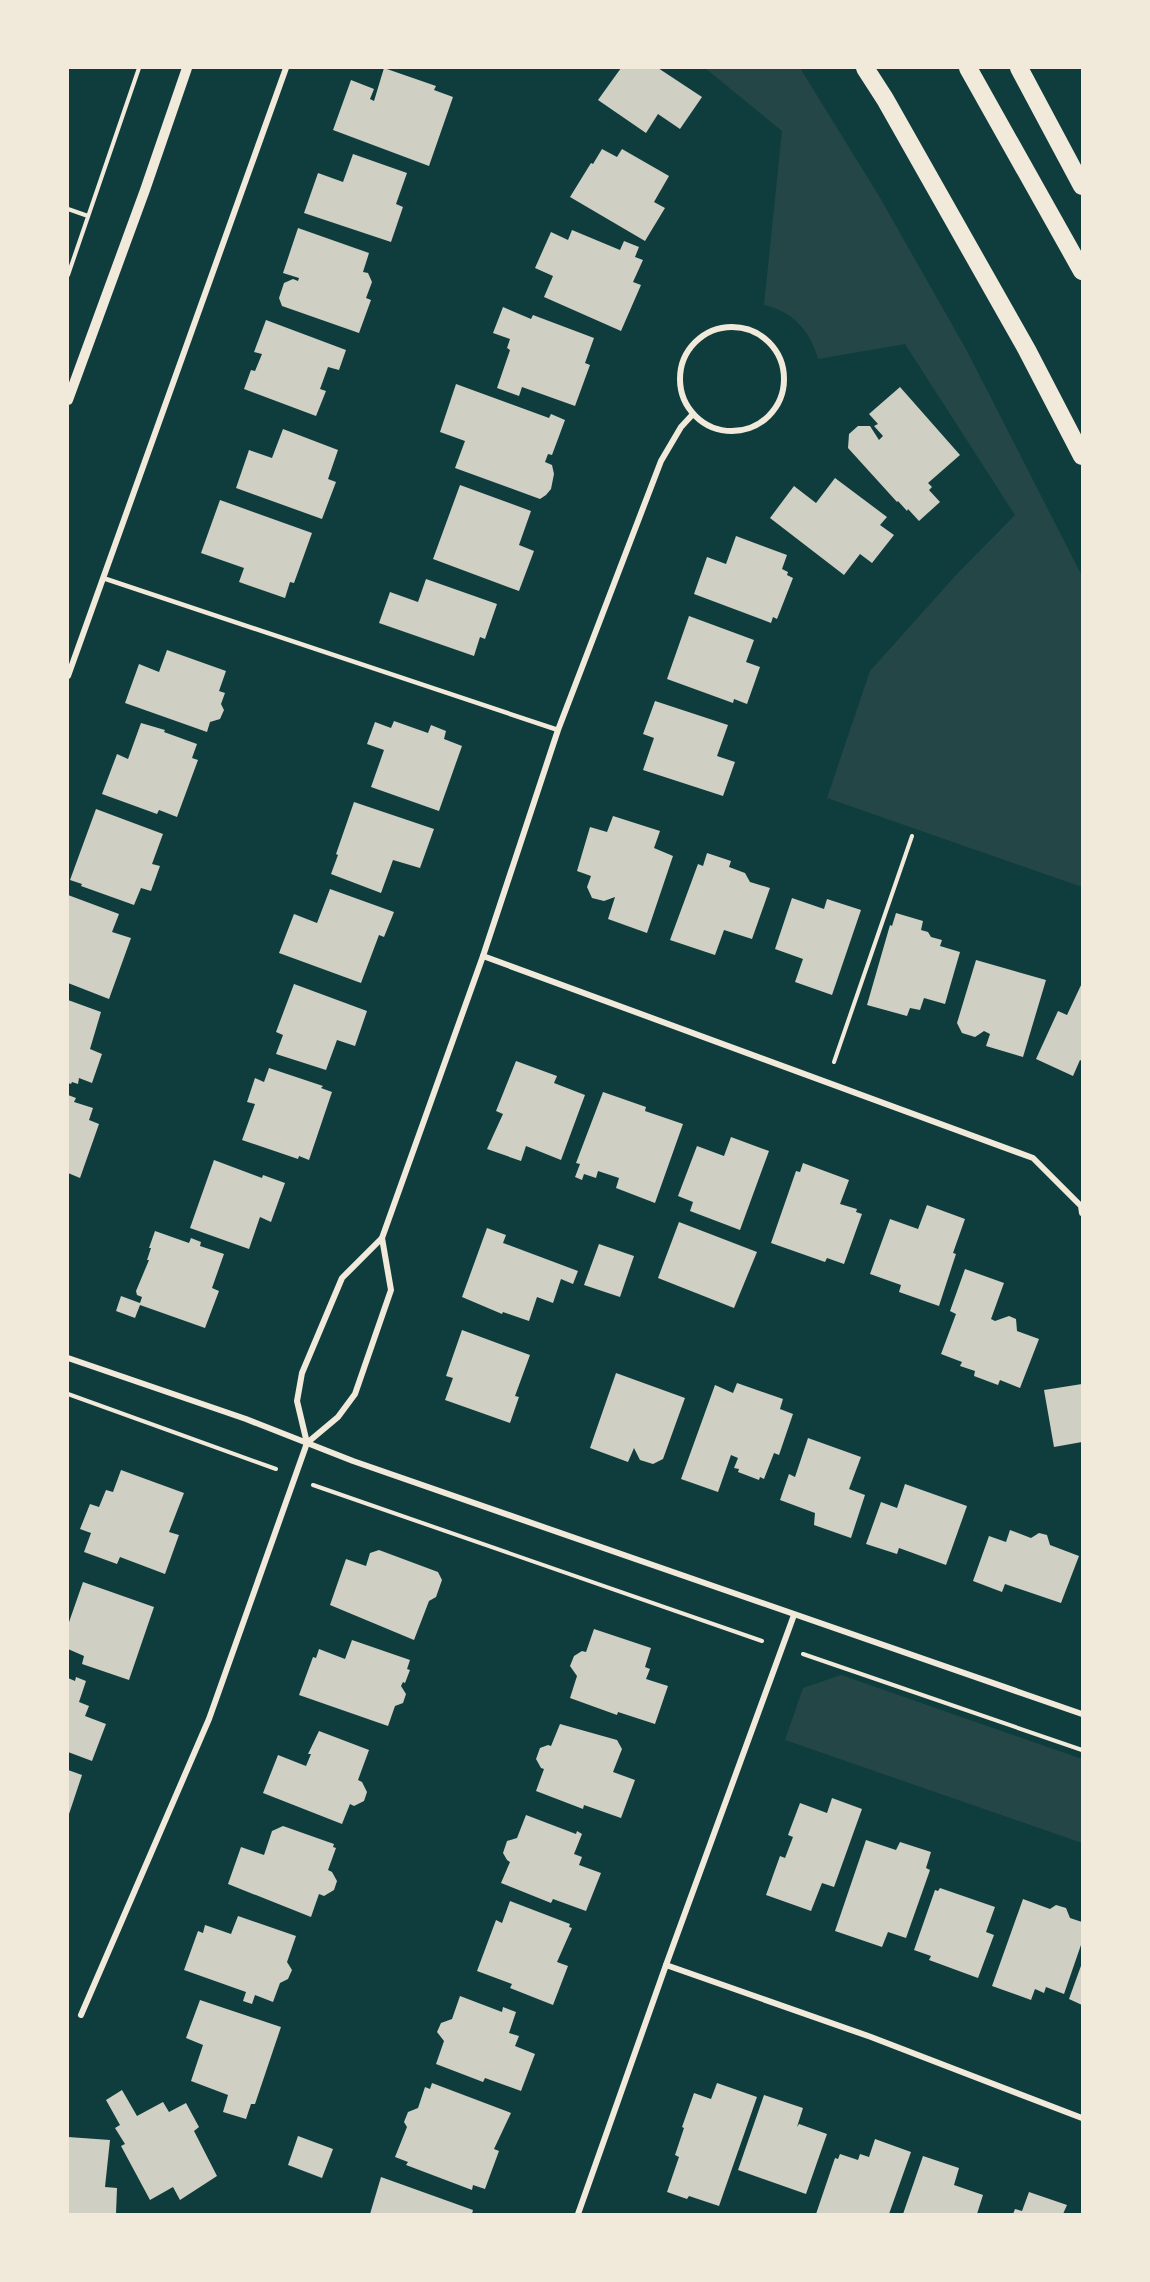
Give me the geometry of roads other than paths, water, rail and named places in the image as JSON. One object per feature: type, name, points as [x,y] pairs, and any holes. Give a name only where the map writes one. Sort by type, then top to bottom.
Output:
[{"type":"highway","points":[[865,68],[1027,350],[1083,456]]},
{"type":"highway","points":[[968,68],[1083,272]]},
{"type":"highway","points":[[1019,68],[1083,186]]},
{"type":"street","points":[[68,400],[187,68]]},
{"type":"street","points":[[68,676],[286,68]]},
{"type":"street","points":[[731,326],[750,329],[766,338],[777,352],[783,368],[784,386],[776,407],[764,420],[746,429],[728,431],[708,425],[693,414],[683,396],[680,378],[683,360],[690,347],[704,335],[731,326]]},
{"type":"street","points":[[307,1443],[297,1401],[302,1373],[342,1278],[382,1238],[483,957],[558,730],[660,461],[681,426],[693,414]]},
{"type":"street","points":[[483,957],[1033,1158],[1081,1206],[1083,1213]]},
{"type":"street","points":[[81,2015],[209,1719],[307,1443],[338,1416],[356,1394],[391,1290],[382,1238]]},
{"type":"street","points":[[68,1358],[246,1419],[353,1461],[1083,1714]]},
{"type":"street","points":[[578,2214],[666,1965],[795,1615]]},
{"type":"street","points":[[666,1965],[872,2037],[1083,2118]]},
{"type":"lane","points":[[103,578],[558,730]]}]
